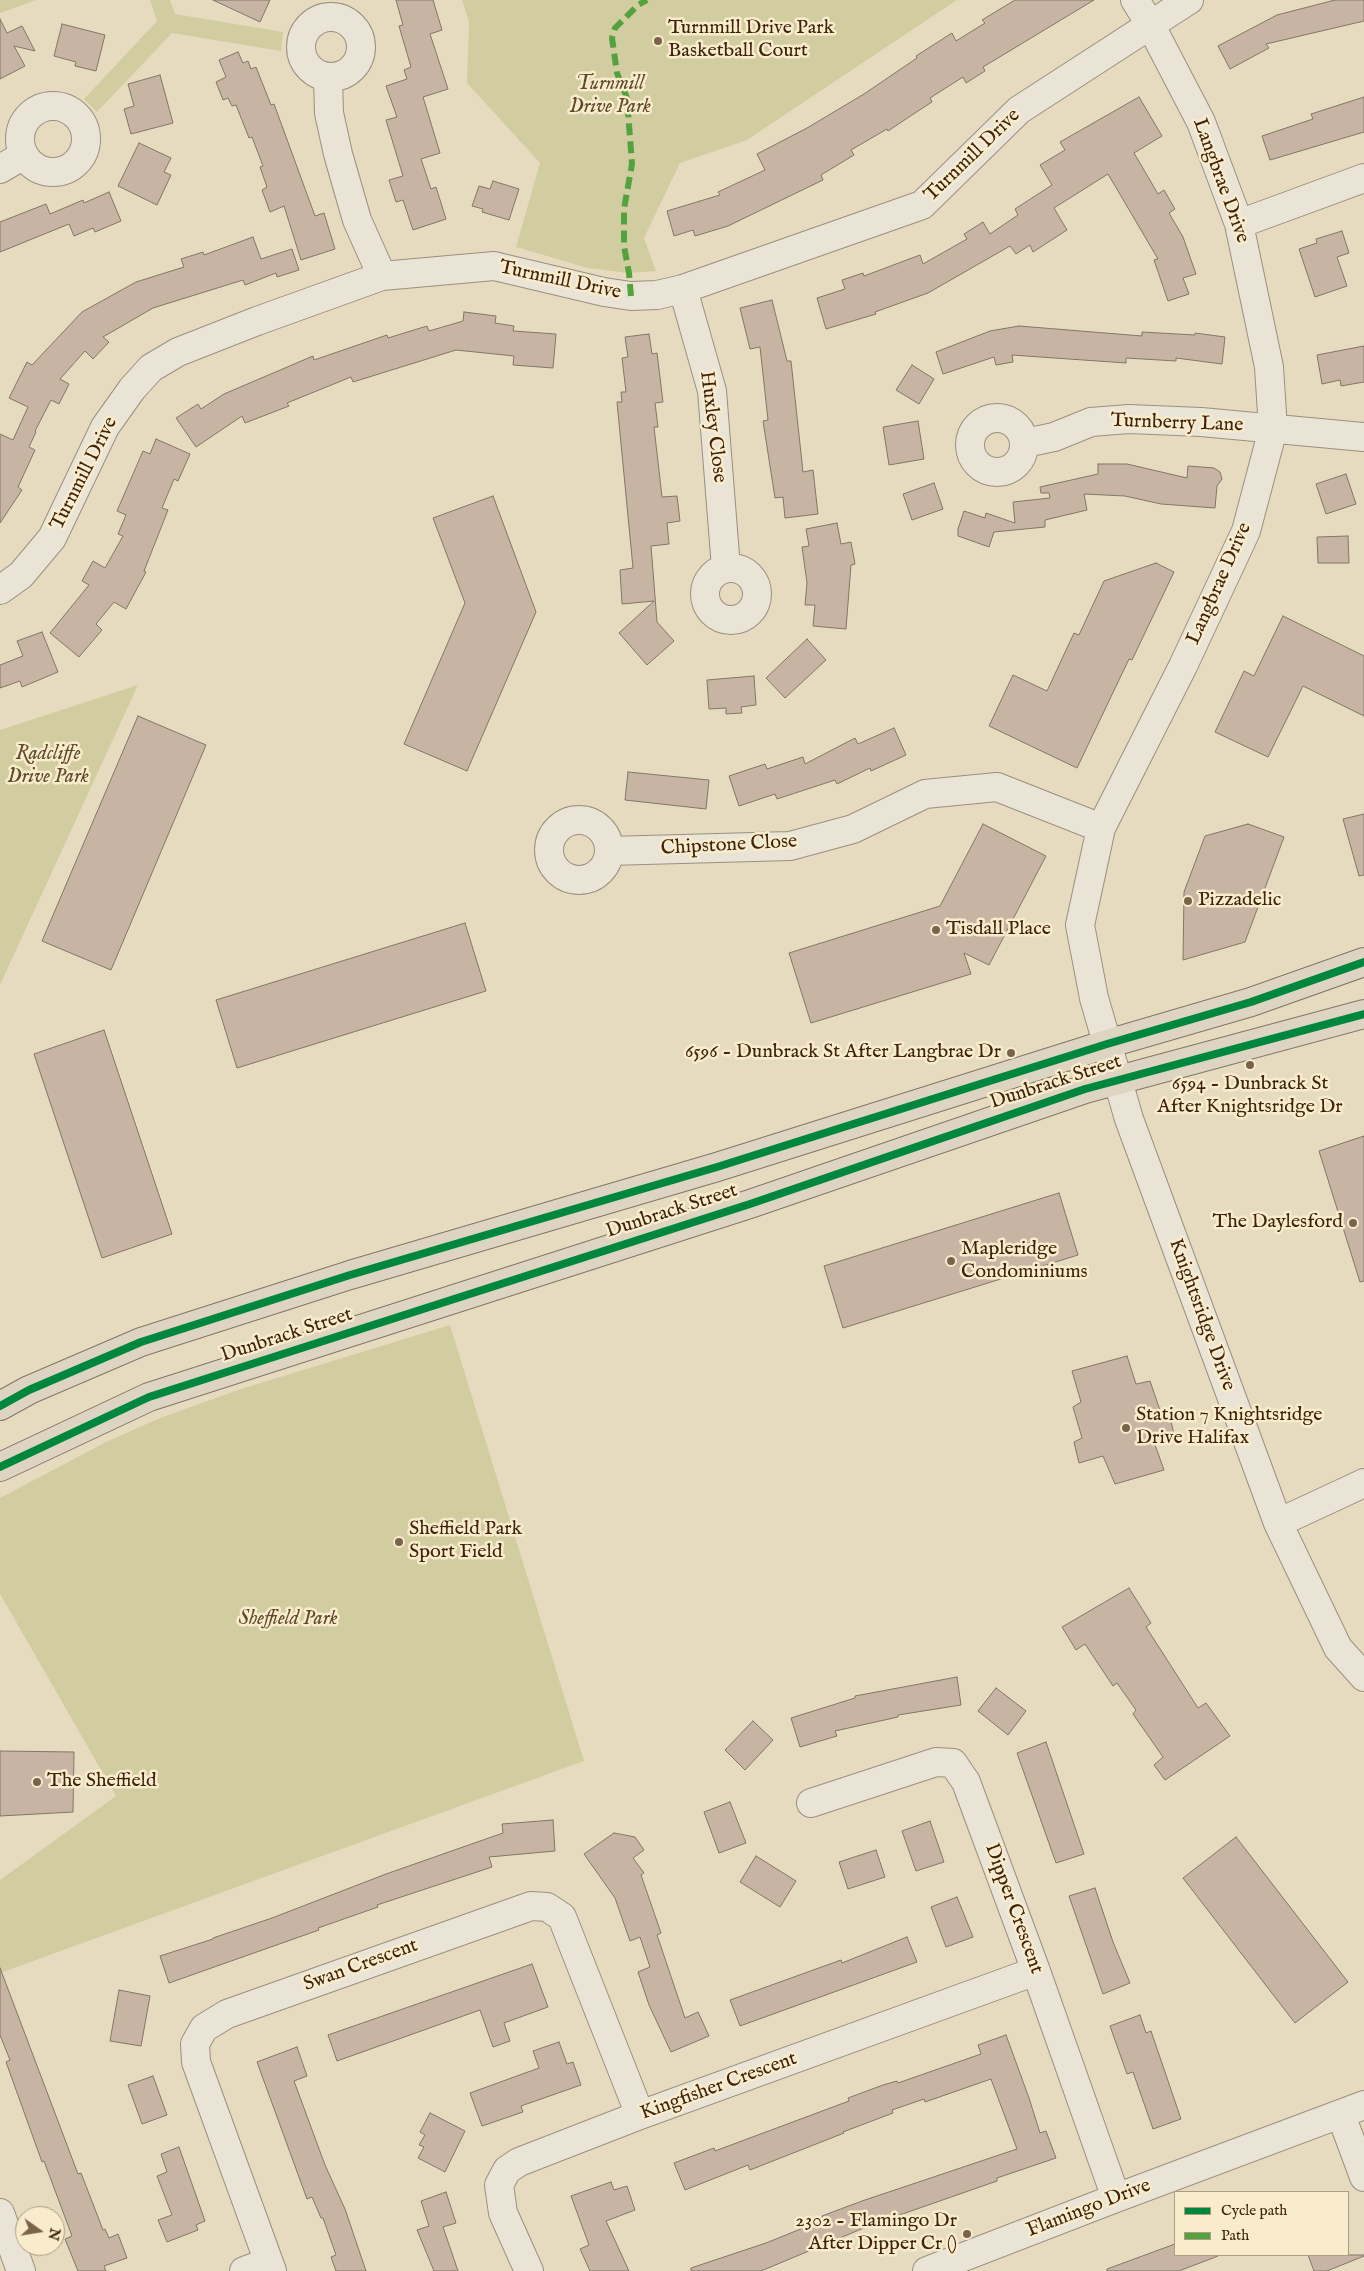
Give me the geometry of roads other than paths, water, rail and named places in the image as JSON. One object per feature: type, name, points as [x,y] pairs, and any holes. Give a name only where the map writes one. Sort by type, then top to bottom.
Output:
[{"type":"main road","name":"Dunbrack Street","points":[[0,1406],[28,1390],[141,1342],[350,1275],[708,1170],[1108,1044],[1251,1002],[1364,962]]},
{"type":"main road","name":"Dunbrack Street","points":[[0,1467],[149,1398],[750,1204],[1118,1080],[1364,1014]]},
{"type":"street","name":"Langbrae Drive","points":[[1118,1080],[1094,998],[1080,926],[1101,828],[1183,666],[1246,530],[1272,429],[1269,367],[1240,224],[1201,122],[1151,26],[1135,0]]},
{"type":"street","name":"Turnmill Drive","points":[[0,590],[21,575],[52,538],[105,427],[132,389],[151,368],[178,352],[382,276],[494,266],[604,292],[631,296],[657,295],[683,288],[922,205],[1019,110],[1189,0]]},
{"type":"street","points":[[328,77],[329,113],[338,154],[357,220],[382,276]]},
{"type":"street","points":[[0,169],[24,155]]},
{"type":"street","points":[[1240,224],[1364,178]]},
{"type":"street","name":"Huxley Close","points":[[683,288],[712,391],[726,568]]},
{"type":"street","name":"Turnberry Lane","points":[[1025,443],[1054,437],[1091,422],[1129,419],[1201,422],[1364,437]]},
{"type":"street","name":"Chipstone Close","points":[[609,851],[790,846],[852,829],[925,794],[997,787],[1101,828]]},
{"type":"street","name":"Knightsridge Drive","points":[[1118,1080],[1129,1119],[1278,1523],[1338,1648],[1364,1677]]},
{"type":"street","points":[[1278,1523],[1364,1482]]},
{"type":"street","name":"Dipper Crescent","points":[[811,1803],[936,1762],[953,1763],[966,1782],[1036,1971],[1116,2198]]},
{"type":"street","name":"Swan Crescent","points":[[261,2268],[196,2062],[195,2044],[204,2028],[227,2014],[531,1906],[547,1907],[562,1917],[640,2115]]},
{"type":"street","name":"Kingfisher Crescent","points":[[529,2271],[503,2213],[499,2185],[507,2170],[519,2162],[640,2115],[1036,1971]]},
{"type":"street","points":[[1352,2110],[1364,2177]]},
{"type":"street","name":"Flamingo Drive","points":[[927,2271],[1352,2110]]},
{"type":"street","points":[[0,2213],[21,2271]]},
{"type":"place","name":"Turnmill Drive Park Basketball Court","points":[[658,41]]},
{"type":"place","name":"Pizzadelic","points":[[1188,901]]},
{"type":"place","name":"Tisdall Place","points":[[936,930]]},
{"type":"place","name":"6596 - Dunbrack St After Langbrae Dr","points":[[1011,1053]]},
{"type":"place","name":"6594 - Dunbrack St After Knightsridge Dr","points":[[1250,1065]]},
{"type":"place","name":"The Daylesford","points":[[1353,1223]]},
{"type":"place","name":"Mapleridge Condominiums","points":[[951,1261]]},
{"type":"place","name":"Station 7 Knightsridge Drive Halifax","points":[[1126,1428]]},
{"type":"place","name":"Sheffield Park Sport Field","points":[[399,1542]]},
{"type":"place","name":"The Sheffield","points":[[37,1782]]},
{"type":"place","name":"2302 - Flamingo Dr After Dipper Cr ()","points":[[967,2234]]},
{"type":"park label","name":"Turnmill Drive Park","points":[[610,96]]},
{"type":"park label","name":"Radcliffe Drive Park","points":[[48,766]]},
{"type":"park label","name":"Sheffield Park","points":[[288,1620]]}]
